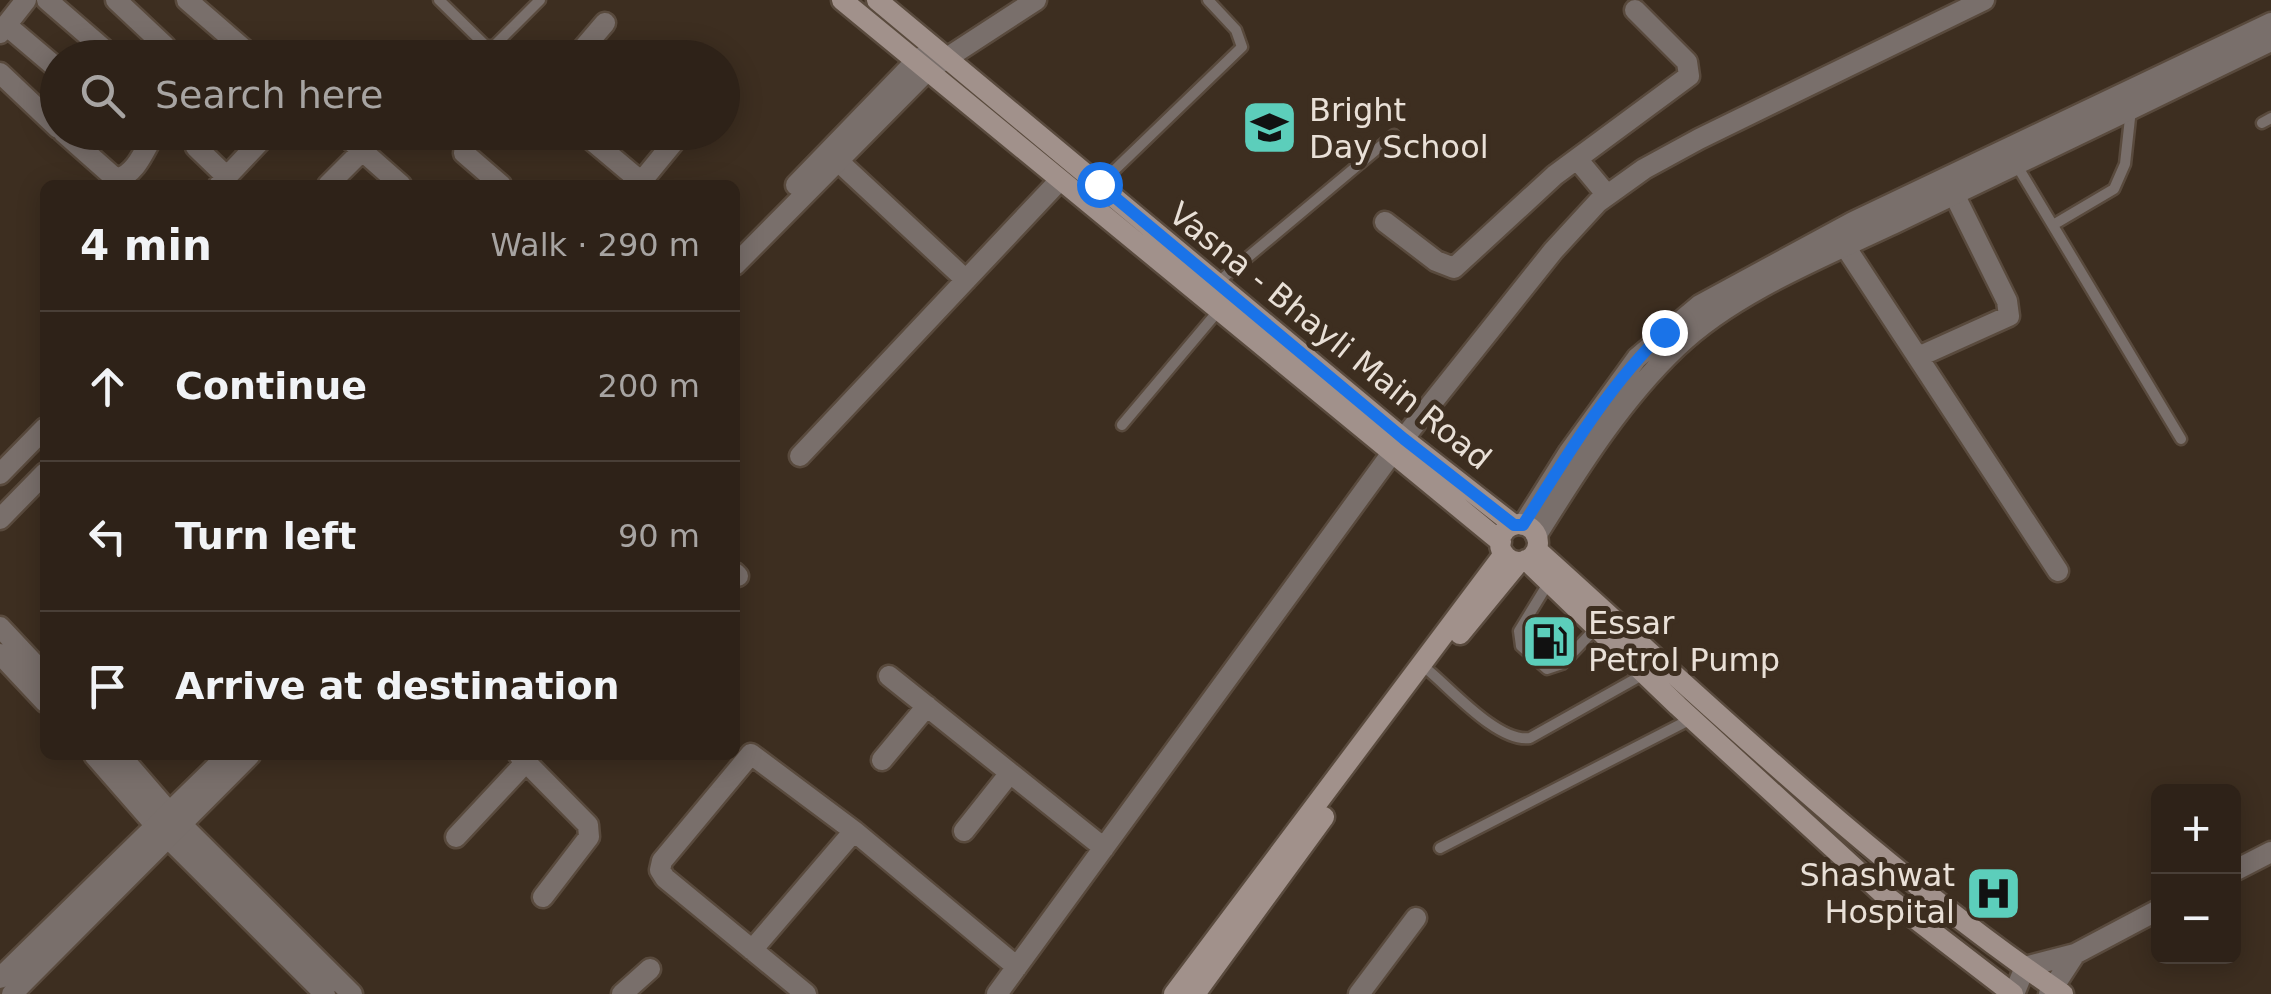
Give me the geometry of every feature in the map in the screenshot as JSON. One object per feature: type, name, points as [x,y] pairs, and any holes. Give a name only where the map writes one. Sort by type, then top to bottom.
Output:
[{"type":"main road","name":"Vasna - Bhayli Main Road","points":[[842,0],[1219,310],[1520,544],[1851,833],[2055,992]]},
{"type":"main road","name":"Vasna - Bhayli Main Road","points":[[877,0],[1217,283],[1398,446]]},
{"type":"main road","name":"Vasna - Bhayli Main Road","points":[[1520,544],[1549,582],[1882,893],[2014,994]]},
{"type":"main road","points":[[1185,992],[1429,671],[1520,544]]},
{"type":"main road","points":[[1185,992],[1520,544]]},
{"type":"street","points":[[26,0],[3,29],[40,56]]},
{"type":"street","points":[[48,0],[94,40]]},
{"type":"street","points":[[116,0],[159,40]]},
{"type":"street","points":[[187,0],[233,40]]},
{"type":"street","points":[[942,53],[1011,0]]},
{"type":"street","points":[[740,254],[922,66],[1036,0]]},
{"type":"street","points":[[997,994],[1398,446],[1553,252],[1607,195],[1644,168],[1699,138],[1984,0]]},
{"type":"street","points":[[1385,222],[1436,262],[1454,268],[1577,159],[1689,76],[1687,62],[1635,10]]},
{"type":"street","points":[[590,40],[604,23]]},
{"type":"street","points":[[1841,239],[2271,23]]},
{"type":"street","points":[[1520,544],[1569,452],[1637,358],[1700,305],[1744,279],[1954,194],[2271,41]]},
{"type":"street","points":[[740,254],[838,161],[922,66]]},
{"type":"street","points":[[0,73],[40,111]]},
{"type":"street","points":[[83,150],[116,179],[133,170],[140,150]]},
{"type":"street","points":[[198,150],[222,180]]},
{"type":"street","points":[[224,180],[252,150]]},
{"type":"street","points":[[603,150],[638,180]]},
{"type":"street","points":[[646,180],[668,150]]},
{"type":"street","points":[[333,180],[362,151],[395,180]]},
{"type":"street","points":[[464,153],[494,180]]},
{"type":"street","points":[[1577,159],[1607,195]]},
{"type":"street","points":[[838,161],[966,280]]},
{"type":"street","points":[[800,456],[1060,180]]},
{"type":"street","points":[[1918,358],[2009,316],[2007,301],[1954,194]]},
{"type":"street","points":[[1841,239],[2058,571]]},
{"type":"street","points":[[0,474],[40,433]]},
{"type":"street","points":[[0,519],[40,478]]},
{"type":"street","points":[[0,627],[40,670]]},
{"type":"street","points":[[0,654],[40,697]]},
{"type":"street","points":[[889,676],[1104,848]]},
{"type":"street","points":[[882,760],[927,706]]},
{"type":"street","points":[[806,994],[660,870],[662,861],[746,756],[757,755],[1017,967]]},
{"type":"street","points":[[99,760],[352,994]]},
{"type":"street","points":[[123,760],[169,826],[325,994]]},
{"type":"street","points":[[12,994],[169,826],[224,760]]},
{"type":"street","points":[[0,978],[244,760]]},
{"type":"street","points":[[456,837],[521,760]]},
{"type":"street","points":[[525,760],[588,826],[589,837],[543,898]]},
{"type":"street","points":[[964,832],[1010,773]]},
{"type":"street","points":[[752,950],[854,831]]},
{"type":"street","points":[[2241,868],[2270,853]]},
{"type":"street","points":[[2014,994],[2025,967],[2075,954],[2151,914]]},
{"type":"street","points":[[1359,994],[1416,918]]},
{"type":"street","points":[[2055,992],[2075,954]]},
{"type":"street","points":[[622,994],[650,968]]},
{"type":"lane","points":[[440,0],[480,40]]},
{"type":"lane","points":[[500,40],[540,0]]},
{"type":"lane","points":[[1099,184],[1242,47],[1236,30],[1208,0]]},
{"type":"lane","points":[[2248,52],[2271,60]]},
{"type":"lane","points":[[2053,226],[2114,189],[2125,164],[2131,109]]},
{"type":"lane","points":[[1217,283],[1394,135]]},
{"type":"lane","points":[[2016,164],[2181,439]]},
{"type":"lane","points":[[1122,424],[1219,310]]},
{"type":"lane","points":[[1549,582],[1519,630],[1522,646],[1547,669],[1562,664],[1597,628]]},
{"type":"lane","points":[[1429,671],[1502,734],[1518,740],[1530,738],[1645,674]]},
{"type":"lane","points":[[1440,848],[1692,719]]},
{"type":"place","name":"Bright Day School","points":[[1270,128]]},
{"type":"place","name":"Essar Petrol Pump","points":[[1549,641]]},
{"type":"place","name":"Shashwat Hospital","points":[[1994,893]]},
{"type":"route","points":[[1099,184],[1404,439],[1514,525],[1523,525],[1569,452],[1637,358],[1664,332]]}]
